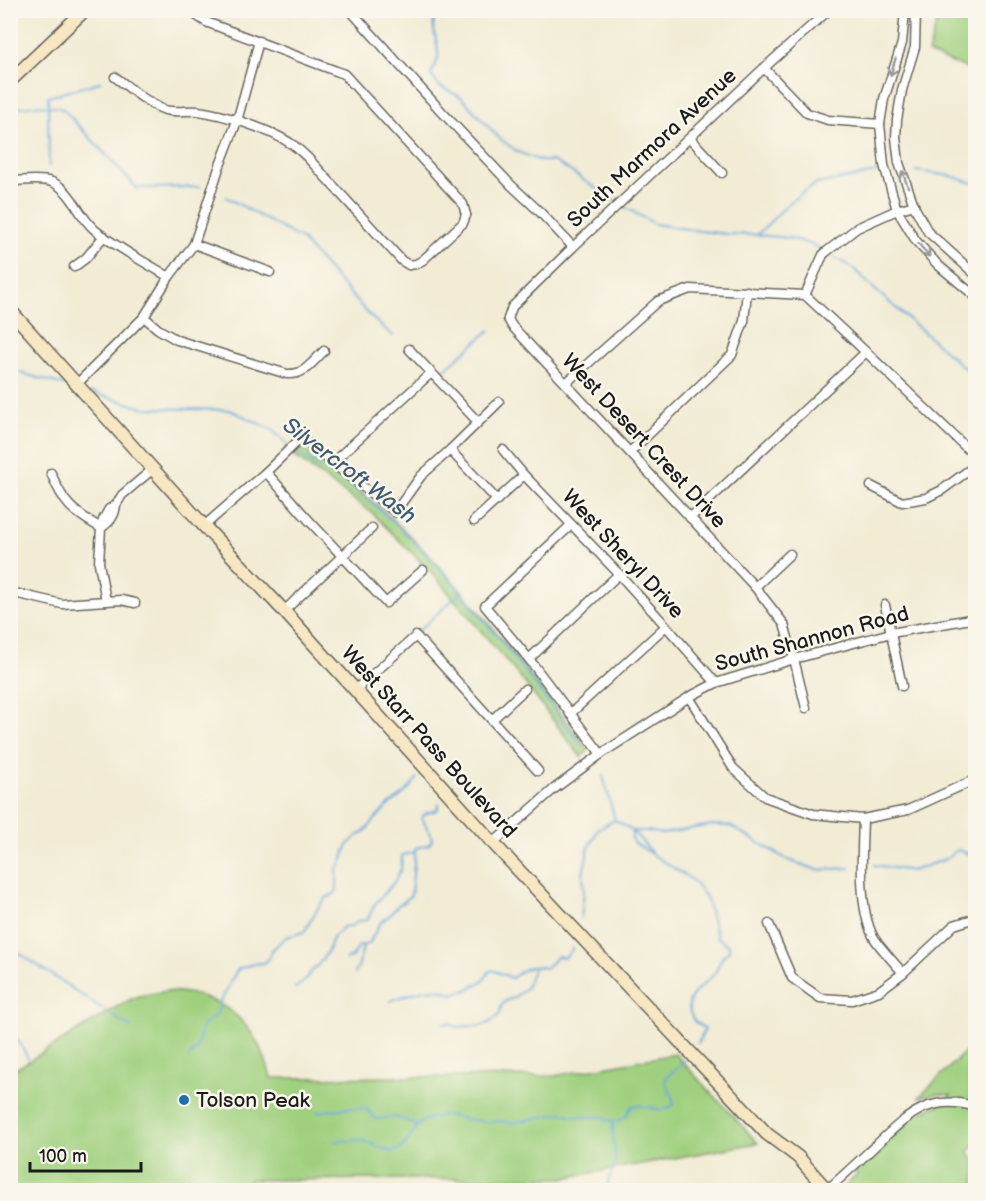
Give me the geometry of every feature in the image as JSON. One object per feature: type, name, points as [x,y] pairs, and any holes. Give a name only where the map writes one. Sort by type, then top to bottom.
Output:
[{"type":"street","points":[[10,81],[85,10]]},
{"type":"street","points":[[115,77],[165,110],[213,114],[275,135],[294,145],[409,268],[423,260],[470,215],[463,204],[344,74],[206,22],[188,10]]},
{"type":"street","points":[[350,10],[495,169],[573,246]]},
{"type":"street","name":"South Marmora Avenue","points":[[504,318],[512,307],[573,246],[829,10]]},
{"type":"street","points":[[905,10],[902,43],[884,99],[880,124],[884,165],[897,210],[916,241],[928,255],[975,297]]},
{"type":"street","points":[[916,10],[915,47],[902,90],[897,120],[899,163],[914,206],[928,232],[975,275]]},
{"type":"street","points":[[77,384],[144,316],[194,244],[237,121],[259,41]]},
{"type":"street","points":[[764,68],[807,112],[828,120],[880,124]]},
{"type":"street","points":[[690,138],[722,173]]},
{"type":"street","points":[[10,181],[45,181],[60,186],[84,219],[104,236],[169,277]]},
{"type":"street","points":[[805,295],[823,255],[857,228],[897,210],[914,206]]},
{"type":"street","points":[[74,267],[86,258],[104,236]]},
{"type":"street","points":[[194,244],[270,272]]},
{"type":"street","points":[[566,383],[658,301],[690,289],[805,295],[975,457]]},
{"type":"street","points":[[630,452],[732,355],[744,321],[747,291]]},
{"type":"street","name":"West Starr Pass Boulevard","points":[[10,310],[494,843],[767,1134],[798,1157],[827,1191]]},
{"type":"street","points":[[144,316],[158,329],[177,340],[296,376],[324,351]]},
{"type":"street","name":"West Desert Crest Drive","points":[[504,318],[755,587],[784,624],[806,708]]},
{"type":"street","points":[[409,349],[478,422]]},
{"type":"street","points":[[690,518],[866,352]]},
{"type":"street","points":[[333,462],[431,374]]},
{"type":"street","points":[[204,526],[301,438],[395,512],[421,476],[499,402]]},
{"type":"street","points":[[450,450],[496,500]]},
{"type":"street","name":"West Sheryl Drive","points":[[503,450],[619,574],[716,684]]},
{"type":"street","points":[[871,486],[902,502],[926,498],[942,490],[975,465]]},
{"type":"street","points":[[106,601],[99,563],[103,520],[109,509],[116,505],[122,495],[153,469]]},
{"type":"street","points":[[266,472],[386,603],[423,570]]},
{"type":"street","points":[[51,473],[66,502],[78,514],[101,528]]},
{"type":"street","points":[[474,520],[524,475]]},
{"type":"street","points":[[571,525],[485,606],[601,754]]},
{"type":"street","points":[[284,611],[372,528]]},
{"type":"street","points":[[755,587],[790,554]]},
{"type":"street","points":[[528,659],[619,574]]},
{"type":"street","points":[[10,592],[62,604],[121,600],[135,603]]},
{"type":"street","points":[[885,605],[902,686]]},
{"type":"street","name":"South Shannon Road","points":[[494,843],[554,789],[601,754],[689,697],[716,684],[794,659],[891,633],[975,618]]},
{"type":"street","points":[[570,714],[666,626]]},
{"type":"street","points":[[355,690],[416,636],[538,771]]},
{"type":"street","points":[[492,720],[525,689]]},
{"type":"street","points":[[689,697],[733,768],[765,797],[813,814],[863,819],[908,810],[975,779]]},
{"type":"street","points":[[863,819],[862,875],[866,914],[873,937],[903,973]]},
{"type":"street","points":[[769,924],[792,978],[820,998],[852,1000],[879,991],[903,973],[954,925],[975,918]]},
{"type":"street","points":[[827,1191],[906,1118],[943,1102],[959,1102],[975,1107]]},
{"type":"green space","points":[[940,11],[975,11],[975,72],[928,53]]},
{"type":"green space","points":[[302,448],[378,506],[416,542],[493,628],[589,750],[581,757],[524,682],[432,573],[372,513],[294,456]]},
{"type":"green space","points":[[166,991],[205,997],[235,1015],[257,1042],[271,1078],[554,1076],[675,1054],[758,1143],[563,1178],[250,1180],[246,1190],[11,1190],[11,1072],[123,1003],[139,996]]},
{"type":"green space","points":[[975,1042],[975,1145],[968,1152],[975,1160],[975,1190],[841,1190],[857,1175],[854,1166],[904,1119],[946,1102],[951,1095],[936,1094],[919,1097]]},
{"type":"waterway","points":[[437,10],[434,17],[434,29],[438,56],[431,75],[439,86],[461,97],[500,139],[518,152],[541,161],[553,161],[616,202]]},
{"type":"waterway","points":[[49,166],[48,97],[100,82]]},
{"type":"waterway","points":[[10,110],[36,105],[63,109],[137,188],[200,187]]},
{"type":"waterway","points":[[621,205],[655,224],[727,234],[757,235],[787,205],[816,184],[879,171]]},
{"type":"waterway","points":[[916,171],[951,176],[976,184]]},
{"type":"waterway","points":[[226,197],[301,239],[371,317],[393,336]]},
{"type":"waterway","points":[[758,235],[792,239],[808,243],[824,251]]},
{"type":"waterway","points":[[829,254],[854,269],[976,378]]},
{"type":"waterway","points":[[439,374],[490,330]]},
{"type":"waterway","name":"Silvercroft Wash","points":[[10,376],[17,372],[74,388]]},
{"type":"waterway","name":"Silvercroft Wash","points":[[91,392],[144,408],[230,410],[273,430],[288,445]]},
{"type":"waterway","name":"Silvercroft Wash","points":[[292,449],[298,455],[352,487],[417,544],[475,608],[581,745]]},
{"type":"waterway","points":[[416,633],[459,592]]},
{"type":"waterway","name":"Silvercroft Wash","points":[[603,776],[615,820],[633,831],[662,834],[712,825],[730,826],[788,860],[818,870],[850,868]]},
{"type":"waterway","points":[[189,1057],[197,1048],[202,1027],[215,1016],[238,969],[264,963],[268,960],[272,950],[286,937],[304,932],[318,908],[337,890],[337,869],[349,844],[365,831],[417,778]]},
{"type":"waterway","points":[[295,988],[306,980],[318,965],[337,933],[345,926],[352,926],[369,917],[375,904],[395,881],[401,869],[402,856],[415,852],[416,848],[431,842],[432,838],[422,818],[425,814],[438,809],[439,804]]},
{"type":"waterway","points":[[581,918],[584,892],[583,873],[589,847],[598,829],[615,820]]},
{"type":"waterway","points":[[633,831],[651,852]]},
{"type":"waterway","points":[[633,832],[633,842],[692,880],[706,897],[717,937],[729,946],[729,951],[723,956],[714,974],[690,1000],[689,1006],[693,1019],[705,1029],[698,1043]]},
{"type":"waterway","name":"Silvercroft Wash","points":[[874,865],[912,871],[943,860],[958,850],[969,854],[976,852]]},
{"type":"waterway","points":[[346,960],[352,957],[359,946],[369,944],[380,923],[411,895],[415,853]]},
{"type":"waterway","points":[[355,974],[363,946]]},
{"type":"waterway","points":[[10,947],[131,1028]]},
{"type":"waterway","points":[[390,1001],[429,990],[437,989],[452,994],[463,991],[478,984],[492,970],[512,978],[528,968],[546,968],[558,956],[564,958],[573,948]]},
{"type":"waterway","points":[[444,1023],[450,1023],[456,1027],[481,1026],[490,1022],[500,1014],[501,1006],[506,1001],[526,988],[534,967]]},
{"type":"waterway","points":[[10,1034],[18,1040],[28,1058]]},
{"type":"waterway","points":[[606,1190],[615,1162],[614,1121],[625,1117],[631,1106],[670,1108],[674,1104],[673,1098],[665,1080],[685,1060]]},
{"type":"waterway","points":[[318,1112],[347,1108],[367,1109],[376,1119],[395,1117],[417,1126],[424,1120],[444,1115],[485,1122],[510,1123],[563,1113],[580,1117],[604,1117],[606,1120],[614,1121]]},
{"type":"waterway","points":[[335,1141],[361,1140],[392,1152],[400,1149],[417,1126]]},
{"type":"waterway","points":[[132,1190],[135,1185]]},
{"type":"place","name":"Tolson Peak","points":[[184,1100]]}]
